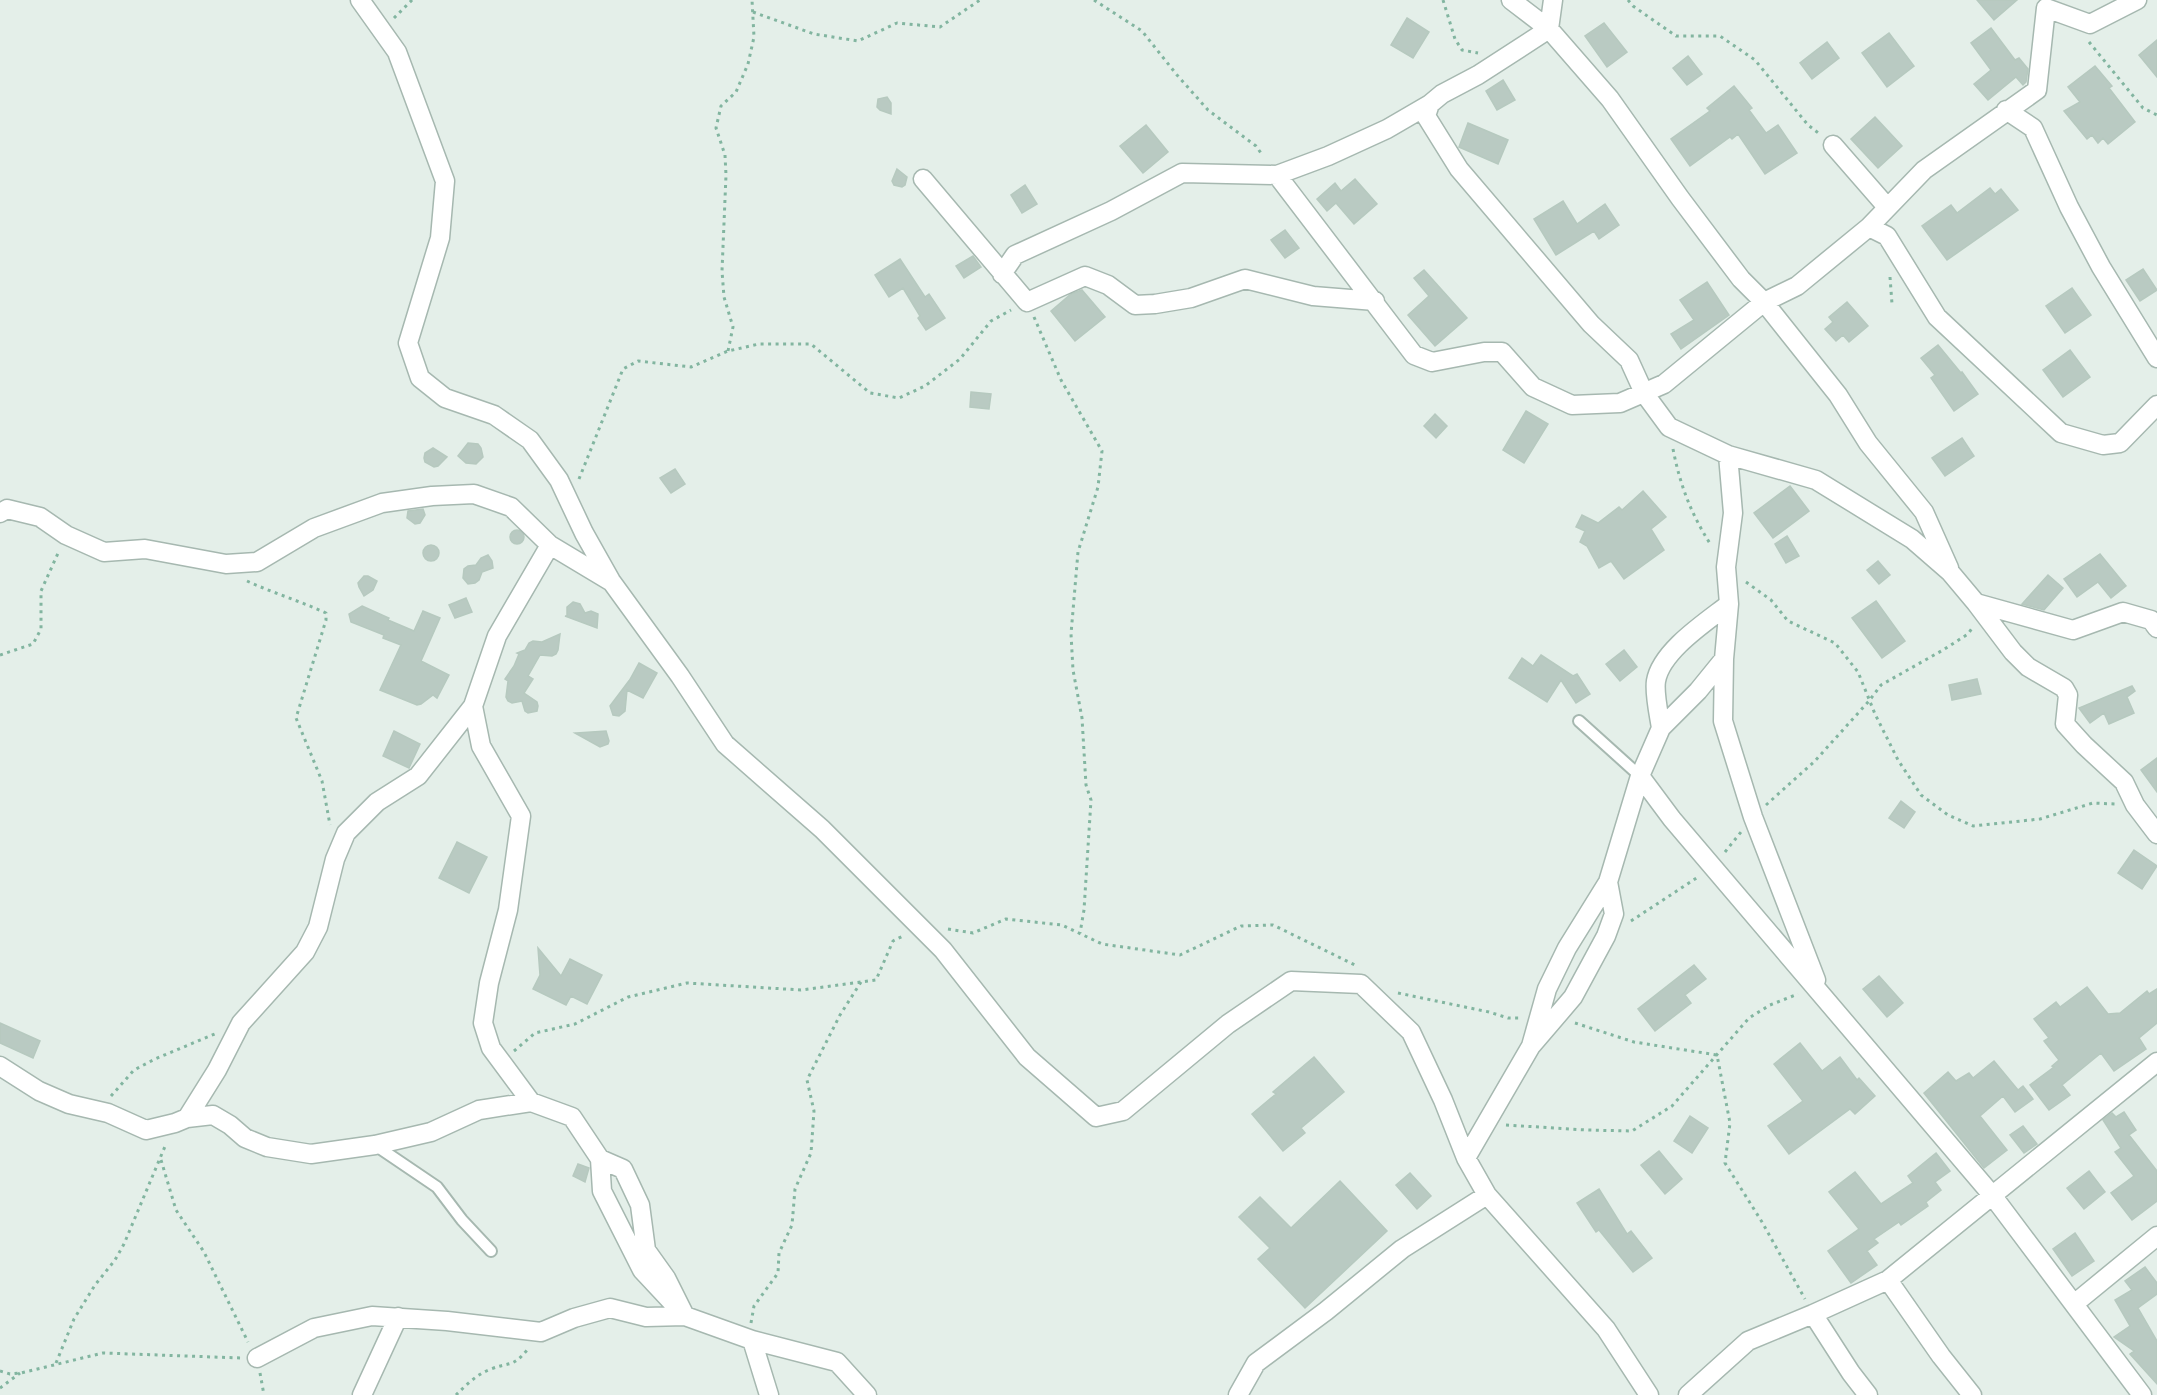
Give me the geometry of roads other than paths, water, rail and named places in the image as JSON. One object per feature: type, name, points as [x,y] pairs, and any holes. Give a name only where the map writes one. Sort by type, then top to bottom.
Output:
[{"type":"street","points":[[360,0],[397,52],[445,181],[440,238],[408,344],[420,378],[444,398],[494,415],[530,440],[559,480],[611,581],[680,676],[725,744],[822,829],[936,942],[1027,1057],[1096,1117],[1122,1111],[1228,1024],[1291,981],[1361,984],[1411,1032],[1443,1100],[1466,1158],[1487,1195],[1606,1329],[1649,1395]]},
{"type":"street","points":[[1511,0],[1549,29],[1610,99],[1742,279],[1764,302],[1838,395],[1868,443],[1924,512],[1950,572]]},
{"type":"street","points":[[1002,274],[1015,255],[1111,211],[1182,173],[1277,175],[1328,156],[1387,129],[1430,104],[1442,94],[1478,75],[1549,29],[1553,0]]},
{"type":"street","points":[[1277,175],[1414,355],[1432,362],[1484,352],[1502,352],[1533,387],[1572,405],[1620,404],[1664,384],[1764,302],[1797,286],[1869,227],[1924,170],[2037,90],[2043,4],[2090,24],[2137,0]]},
{"type":"street","points":[[1430,104],[1426,116],[1459,170],[1591,324],[1629,360],[1644,393],[1669,427],[1728,455],[1816,480],[1912,539],[1950,572],[2013,652],[2028,667],[2064,688],[2068,696],[2066,724],[2124,782],[2135,805],[2157,834]]},
{"type":"street","points":[[2006,110],[2033,128],[2074,217],[2101,267],[2157,358]]},
{"type":"street","points":[[1833,145],[1887,207]]},
{"type":"street","points":[[923,179],[1027,302],[1085,276],[1108,285],[1135,305],[1191,298],[1245,279],[1313,296],[1375,301]]},
{"type":"street","points":[[1869,227],[1887,236],[1936,317],[2061,433],[2103,444],[2120,443],[2157,405]]},
{"type":"street","points":[[1728,455],[1733,513],[1725,567],[1729,604],[1724,659],[1724,721],[1753,817],[1821,992]]},
{"type":"street","points":[[0,513],[7,509],[40,517],[66,536],[104,552],[145,549],[226,564],[257,561],[314,528],[382,503],[432,496],[474,494],[511,507],[550,545],[611,581]]},
{"type":"street","points":[[181,1120],[217,1070],[242,1023],[305,952],[318,927],[335,859],[346,833],[378,802],[418,776],[473,706],[497,636],[550,545]]},
{"type":"street","points":[[1661,728],[1655,681],[1666,658],[1729,604]]},
{"type":"street","points":[[1979,608],[2073,630],[2124,612],[2151,620],[2157,628]]},
{"type":"street","points":[[1466,1158],[1531,1046],[1547,989],[1567,948],[1608,882],[1640,776],[1661,728],[1698,691],[1724,659]]},
{"type":"street","points":[[473,706],[481,746],[521,816],[508,910],[489,983],[483,1023],[491,1048],[531,1102]]},
{"type":"street","points":[[1640,776],[1672,819],[1992,1195],[2142,1395]]},
{"type":"street","points":[[1531,1046],[1557,1019],[1573,997],[1606,936],[1614,914],[1608,882]]},
{"type":"street","points":[[1688,1395],[1748,1341],[1888,1280],[2157,1062]]},
{"type":"street","points":[[0,1066],[39,1091],[69,1104],[108,1113],[146,1130],[181,1120],[213,1115],[230,1125],[245,1138],[267,1147],[311,1154],[375,1145],[431,1132],[479,1110],[531,1102],[572,1117],[600,1159],[602,1191],[642,1270],[685,1316]]},
{"type":"street","points":[[600,1159],[623,1169],[640,1205],[646,1250],[666,1278],[685,1316]]},
{"type":"street","points":[[621,1229],[634,1192]]},
{"type":"street","points":[[1238,1395],[1256,1363],[1326,1311],[1402,1249],[1487,1195]]},
{"type":"street","points":[[2074,1304],[2157,1236]]},
{"type":"street","points":[[1888,1280],[1941,1356],[1972,1395]]},
{"type":"street","points":[[257,1358],[314,1328],[372,1316],[542,1332],[574,1318],[610,1308],[646,1317],[685,1316],[753,1340],[837,1362],[867,1395]]},
{"type":"street","points":[[1813,1314],[1868,1395]]},
{"type":"street","points":[[362,1395],[398,1317]]},
{"type":"street","points":[[753,1340],[769,1395]]},
{"type":"lane","points":[[1579,721],[1640,776]]},
{"type":"lane","points":[[375,1145],[437,1187],[462,1220],[491,1251]]}]
